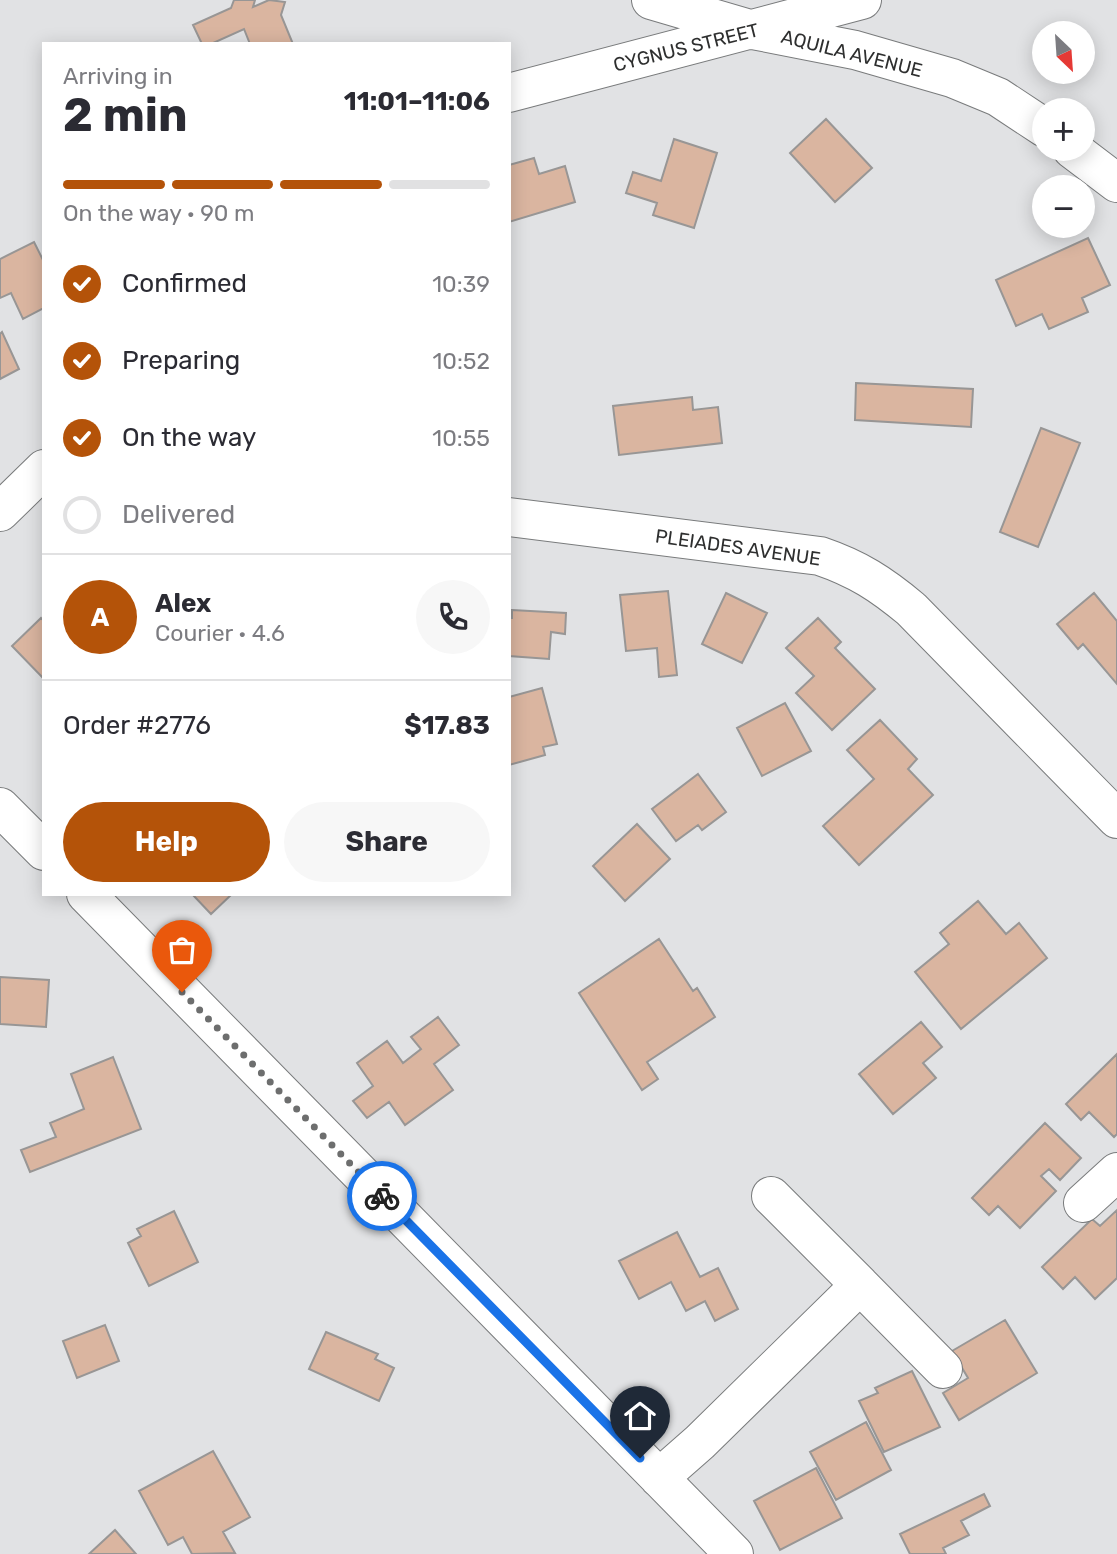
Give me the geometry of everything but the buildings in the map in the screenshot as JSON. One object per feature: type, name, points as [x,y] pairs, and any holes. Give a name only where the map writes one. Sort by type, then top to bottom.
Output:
[{"type":"street","name":"AQUILA AVENUE","points":[[651,0],[753,30],[855,50],[952,78],[998,97],[1032,119]]},
{"type":"street","name":"CYGNUS STREET","points":[[511,92],[862,0]]},
{"type":"street","points":[[1088,161],[1117,183]]},
{"type":"street","points":[[0,512],[42,472]]},
{"type":"street","name":"PLEIADES AVENUE","points":[[511,517],[820,556],[850,566],[878,582],[911,609],[1117,819]]},
{"type":"street","points":[[0,807],[42,849]]},
{"type":"street","points":[[88,896],[734,1554]]},
{"type":"street","points":[[1083,1203],[1117,1172]]},
{"type":"street","points":[[771,1196],[943,1369]]},
{"type":"street","points":[[659,1478],[700,1442],[860,1285]]},
{"type":"way so far","points":[[182,992],[382,1196]]},
{"type":"route","points":[[382,1196],[640,1458]]}]
